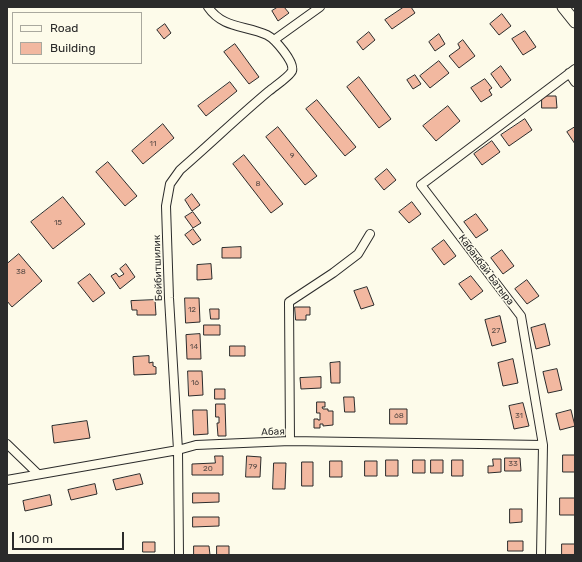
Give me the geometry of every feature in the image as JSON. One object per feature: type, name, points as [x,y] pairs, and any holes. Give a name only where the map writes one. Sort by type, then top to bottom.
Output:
[{"type":"main road","points":[[563,7],[575,22]]},
{"type":"street","points":[[208,7],[212,13],[226,23],[267,35],[274,40],[320,7]]},
{"type":"street","name":"Бейбитшилик","points":[[179,555],[178,450],[169,298],[166,206],[170,184],[180,170],[291,73],[293,67],[291,62],[274,40]]},
{"type":"street","points":[[572,71],[575,82]]},
{"type":"street","name":"Кабанбай Батыра","points":[[541,555],[543,445],[521,316],[421,185],[572,71]]},
{"type":"street","points":[[290,441],[289,302],[333,273],[358,254],[370,234]]},
{"type":"street","name":"Абая","points":[[7,480],[178,450],[196,445],[290,441],[543,445]]},
{"type":"street","points":[[7,444],[38,474]]},
{"type":"building","points":[[278,7],[284,7],[289,13],[278,21],[272,11]]},
{"type":"building","points":[[404,7],[411,7],[415,13],[392,29],[385,20]]},
{"type":"building","points":[[502,14],[511,26],[499,35],[490,24]]},
{"type":"building","points":[[165,24],[171,33],[164,39],[157,30]]},
{"type":"building","points":[[525,31],[536,47],[523,55],[512,39]]},
{"type":"building","points":[[369,32],[375,40],[363,50],[357,42]]},
{"type":"building","points":[[439,34],[445,44],[435,51],[429,42]]},
{"type":"building","points":[[463,40],[475,56],[459,68],[449,56],[460,48],[458,44]]},
{"type":"building","points":[[235,44],[259,77],[249,84],[224,52]]},
{"type":"building","points":[[439,61],[449,73],[430,88],[420,76]]},
{"type":"building","points":[[501,66],[511,80],[501,88],[491,74]]},
{"type":"building","points":[[415,75],[421,84],[413,89],[407,80]]},
{"type":"building","points":[[359,77],[391,119],[379,128],[347,87]]},
{"type":"building","points":[[485,79],[492,88],[489,90],[492,95],[481,102],[471,88]]},
{"type":"building","points":[[230,82],[237,91],[206,116],[198,106]]},
{"type":"building","points":[[542,96],[556,96],[557,108],[542,108]]},
{"type":"building","points":[[317,100],[356,147],[345,156],[306,109]]},
{"type":"building","points":[[448,106],[460,121],[436,141],[423,126]]},
{"type":"building","points":[[525,119],[532,130],[509,146],[501,135]]},
{"type":"building","points":[[163,124],[174,138],[143,164],[132,151]]},
{"type":"building","points":[[278,127],[317,176],[305,185],[266,137]]},
{"type":"building","points":[[575,127],[575,144],[567,132]]},
{"type":"building","points":[[492,141],[500,152],[482,165],[474,154]]},
{"type":"building","points":[[244,155],[283,204],[271,213],[233,164]]},
{"type":"building","points":[[108,162],[137,196],[125,206],[96,172]]},
{"type":"building","points":[[387,169],[396,180],[384,190],[375,179]]},
{"type":"building","points":[[192,194],[200,205],[192,211],[185,200]]},
{"type":"building","points":[[63,197],[85,224],[53,249],[31,222]]},
{"type":"building","points":[[412,202],[421,214],[409,223],[399,212]]},
{"type":"building","points":[[193,212],[201,223],[193,228],[185,217]]},
{"type":"building","points":[[476,214],[488,230],[476,238],[464,222]]},
{"type":"building","points":[[193,229],[201,240],[193,245],[185,235]]},
{"type":"building","points":[[444,240],[456,256],[444,265],[432,249]]},
{"type":"building","points":[[241,247],[241,258],[222,258],[222,248]]},
{"type":"building","points":[[502,250],[514,266],[503,274],[491,258]]},
{"type":"building","points":[[19,254],[42,281],[12,307],[7,301],[7,264]]},
{"type":"building","points":[[126,264],[135,277],[120,289],[111,276],[116,273],[119,277],[124,274],[120,269]]},
{"type":"building","points":[[211,264],[212,279],[197,280],[197,265]]},
{"type":"building","points":[[90,274],[105,293],[93,302],[78,283]]},
{"type":"building","points":[[471,276],[483,291],[471,300],[459,284]]},
{"type":"building","points":[[527,280],[539,296],[527,304],[515,289]]},
{"type":"building","points":[[367,287],[374,305],[361,309],[354,291]]},
{"type":"building","points":[[185,298],[199,298],[200,322],[186,323]]},
{"type":"building","points":[[155,300],[156,315],[137,315],[137,310],[132,310],[131,301]]},
{"type":"building","points":[[295,307],[310,307],[310,315],[306,315],[306,320],[296,320]]},
{"type":"building","points":[[210,309],[219,309],[219,319],[211,319]]},
{"type":"building","points":[[500,316],[506,342],[492,346],[485,320]]},
{"type":"building","points":[[545,324],[550,345],[536,349],[531,328]]},
{"type":"building","points":[[204,325],[220,325],[220,335],[204,335]]},
{"type":"building","points":[[200,334],[201,359],[187,359],[186,335]]},
{"type":"building","points":[[230,346],[245,346],[245,356],[230,356]]},
{"type":"building","points":[[149,356],[149,363],[153,362],[153,366],[156,367],[156,374],[134,375],[133,357]]},
{"type":"building","points":[[513,359],[518,383],[503,386],[498,363]]},
{"type":"building","points":[[340,362],[340,383],[331,383],[330,363]]},
{"type":"building","points":[[557,369],[562,390],[548,393],[543,372]]},
{"type":"building","points":[[188,371],[202,371],[203,395],[189,396]]},
{"type":"building","points":[[321,377],[321,388],[301,389],[300,378]]},
{"type":"building","points":[[215,389],[225,389],[225,399],[215,399]]},
{"type":"building","points":[[344,397],[354,397],[355,412],[345,412]]},
{"type":"building","points":[[317,402],[325,402],[325,407],[322,407],[323,409],[333,411],[333,425],[323,426],[323,424],[320,424],[320,428],[314,428],[314,419],[320,420],[320,413],[317,413]]},
{"type":"building","points":[[523,403],[529,426],[514,429],[509,406]]},
{"type":"building","points":[[216,404],[225,404],[226,436],[218,436],[217,423],[219,423],[219,417],[216,417]]},
{"type":"building","points":[[390,409],[407,409],[407,424],[390,424]]},
{"type":"building","points":[[193,410],[207,410],[208,434],[194,435]]},
{"type":"building","points":[[571,410],[575,426],[560,430],[556,414]]},
{"type":"building","points":[[87,421],[90,438],[54,443],[52,426]]},
{"type":"building","points":[[563,455],[575,455],[575,472],[563,472]]},
{"type":"building","points":[[215,456],[223,456],[223,475],[192,475],[192,464],[215,463]]},
{"type":"building","points":[[247,456],[261,457],[260,477],[246,477]]},
{"type":"building","points":[[505,458],[520,458],[521,471],[505,471]]},
{"type":"building","points":[[493,459],[501,459],[501,472],[488,473],[488,466],[493,466]]},
{"type":"building","points":[[386,460],[398,460],[398,476],[386,476]]},
{"type":"building","points":[[413,460],[425,460],[425,473],[413,473]]},
{"type":"building","points":[[431,460],[443,460],[443,473],[431,473]]},
{"type":"building","points":[[452,460],[463,460],[463,476],[452,476]]},
{"type":"building","points":[[330,461],[342,461],[342,477],[330,477]]},
{"type":"building","points":[[365,461],[377,461],[377,476],[365,476]]},
{"type":"building","points":[[302,462],[313,462],[313,486],[302,486]]},
{"type":"building","points":[[274,463],[286,463],[285,489],[273,489]]},
{"type":"building","points":[[140,474],[143,484],[116,490],[113,480]]},
{"type":"building","points":[[95,484],[97,494],[71,500],[68,490]]},
{"type":"building","points":[[193,493],[219,493],[219,502],[193,503]]},
{"type":"building","points":[[50,495],[52,505],[25,511],[23,501]]},
{"type":"building","points":[[560,498],[575,498],[575,515],[560,515]]},
{"type":"building","points":[[510,509],[522,509],[522,522],[510,523]]},
{"type":"building","points":[[193,517],[219,517],[219,526],[193,527]]},
{"type":"building","points":[[508,541],[523,541],[523,551],[508,551]]},
{"type":"building","points":[[143,542],[155,542],[155,552],[143,552]]},
{"type":"building","points":[[562,544],[575,544],[575,555],[562,555]]},
{"type":"building","points":[[194,546],[209,546],[210,555],[194,555]]},
{"type":"building","points":[[217,546],[229,546],[229,555],[217,555]]}]
